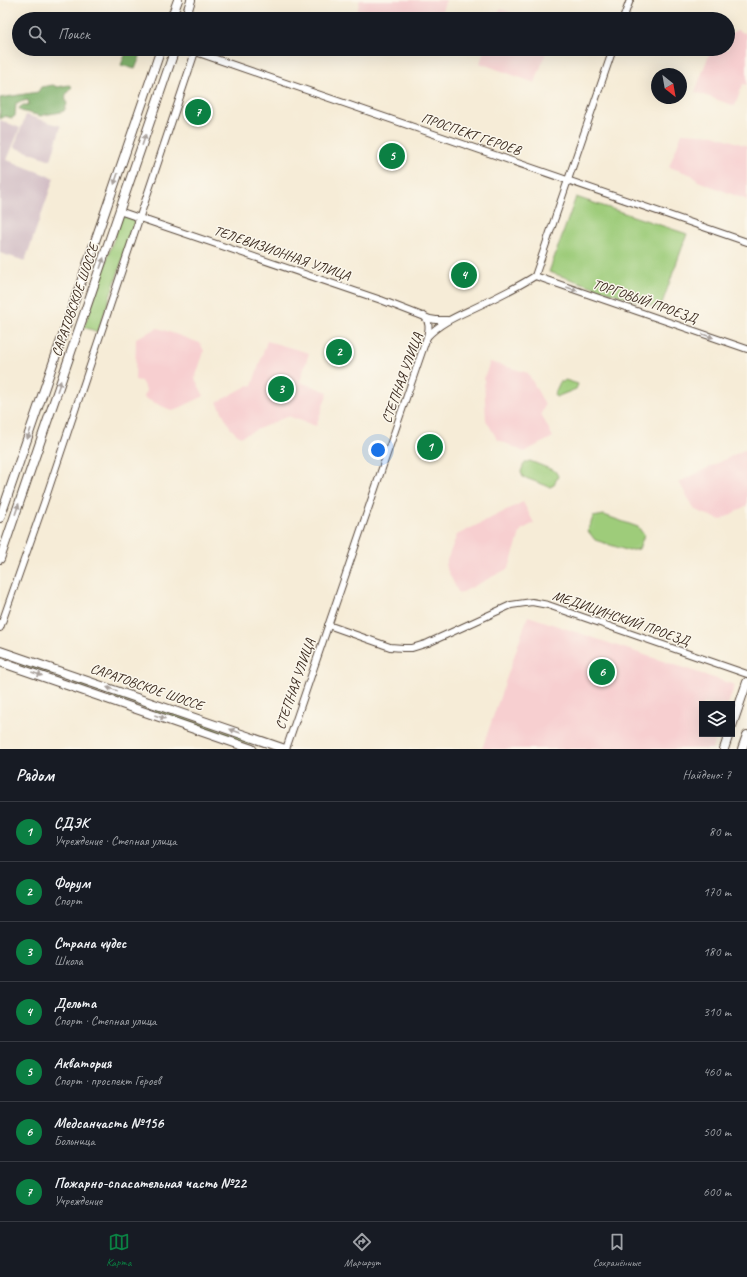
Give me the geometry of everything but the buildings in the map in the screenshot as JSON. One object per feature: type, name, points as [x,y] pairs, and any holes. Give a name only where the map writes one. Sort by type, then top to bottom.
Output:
[{"type":"main road","points":[[174,12],[178,0]]},
{"type":"main road","points":[[187,12],[191,0]]},
{"type":"main road","name":"САРАТОВСКОЕ ШОССЕ","points":[[0,518],[159,56]]},
{"type":"main road","name":"САРАТОВСКОЕ ШОССЕ","points":[[0,559],[172,56]]},
{"type":"main road","points":[[144,98],[157,102]]},
{"type":"main road","name":"ТЕЛЕВИЗИОННАЯ УЛИЦА","points":[[107,206],[120,211]]},
{"type":"main road","name":"САРАТОВСКОЕ ШОССЕ","points":[[0,651],[286,749]]},
{"type":"main road","points":[[16,667],[19,658]]},
{"type":"main road","name":"САРАТОВСКОЕ ШОССЕ","points":[[0,662],[253,749]]},
{"type":"main road","points":[[735,717],[747,682]]},
{"type":"main road","points":[[742,749],[747,735]]},
{"type":"main road","points":[[724,749],[728,737]]},
{"type":"main road","points":[[253,749],[257,739]]},
{"type":"street","points":[[626,12],[630,0]]},
{"type":"street","points":[[0,628],[42,509],[195,56]]},
{"type":"street","name":"ПРОСПЕКТ ГЕРОЕВ","points":[[208,56],[747,242]]},
{"type":"street","points":[[535,276],[611,56]]},
{"type":"street","name":"ТЕЛЕВИЗИОННАЯ УЛИЦА","points":[[120,211],[289,268],[436,320],[448,320]]},
{"type":"street","name":"СТЕПНАЯ УЛИЦА","points":[[286,749],[427,336],[436,327],[448,320],[505,293],[535,276]]},
{"type":"street","name":"ТОРГОВЫЙ ПРОЕЗД","points":[[535,276],[747,349]]},
{"type":"street","points":[[424,316],[429,324],[427,336]]},
{"type":"street","name":"МЕДИЦИНСКИЙ ПРОЕЗД","points":[[328,625],[390,647],[412,648],[428,643],[506,607],[520,603],[532,602],[548,605],[747,674]]},
{"type":"shaded area","points":[[360,0],[446,0],[441,12],[357,11]]},
{"type":"shaded area","points":[[500,9],[509,12],[499,12]]},
{"type":"shaded area","points":[[737,30],[747,34],[747,85],[743,84],[735,106],[695,92],[708,56],[735,56],[735,31]]},
{"type":"shaded area","points":[[482,56],[545,56],[535,83],[480,63]]},
{"type":"shaded area","points":[[26,115],[61,126],[51,160],[14,147]]},
{"type":"shaded area","points":[[0,120],[20,128],[7,160],[54,178],[25,261],[0,253]]},
{"type":"shaded area","points":[[682,133],[714,135],[747,146],[747,200],[698,181],[692,175],[669,167]]},
{"type":"shaded area","points":[[158,328],[200,343],[204,351],[195,379],[204,396],[173,411],[144,398],[146,390],[141,381],[135,380],[136,338]]},
{"type":"shaded area","points":[[267,341],[309,353],[300,382],[328,392],[316,426],[288,416],[240,437],[231,429],[217,402],[249,385],[252,386]]},
{"type":"shaded area","points":[[490,362],[528,373],[545,405],[541,414],[553,437],[524,452],[497,439],[486,420],[484,378]]},
{"type":"shaded area","points":[[744,450],[747,451],[747,505],[721,520],[695,510],[679,482]]},
{"type":"shaded area","points":[[523,502],[534,523],[521,530],[509,568],[459,594],[445,565],[457,535]]},
{"type":"shaded area","points":[[528,616],[735,685],[729,701],[699,701],[699,737],[716,737],[712,749],[482,749]]},
{"type":"green space","points":[[125,56],[140,56],[135,69],[121,65]]},
{"type":"green space","points":[[53,85],[57,87],[69,85],[72,87],[66,95],[67,104],[64,111],[41,116],[21,111],[19,108],[23,105],[29,104],[28,100],[16,103],[15,116],[12,118],[5,116],[0,119],[0,98],[38,92],[41,87]]},
{"type":"green space","points":[[576,197],[687,234],[660,309],[549,272]]},
{"type":"green space","points":[[122,215],[136,220],[98,332],[84,327]]},
{"type":"green space","points":[[565,380],[578,384],[576,389],[556,397],[554,395],[560,382]]},
{"type":"green space","points":[[530,461],[555,471],[558,476],[554,485],[550,487],[523,477],[521,472],[523,467],[526,462]]},
{"type":"green space","points":[[604,515],[638,527],[644,535],[639,549],[629,551],[595,540],[588,531],[593,517]]},
{"type":"green space","points":[[21,662],[253,741],[249,745],[20,665]]},
{"type":"place","name":"Пожарно-спасательная часть №22","points":[[198,112]]},
{"type":"place","name":"Акватория","points":[[392,156]]},
{"type":"place","name":"Дельта","points":[[464,275]]},
{"type":"place","name":"Форум","points":[[339,352]]},
{"type":"place","name":"Страна чудес","points":[[281,389]]},
{"type":"place","name":"СДЭК","points":[[430,447]]},
{"type":"place","name":"Медсанчасть №156","points":[[602,672]]}]
